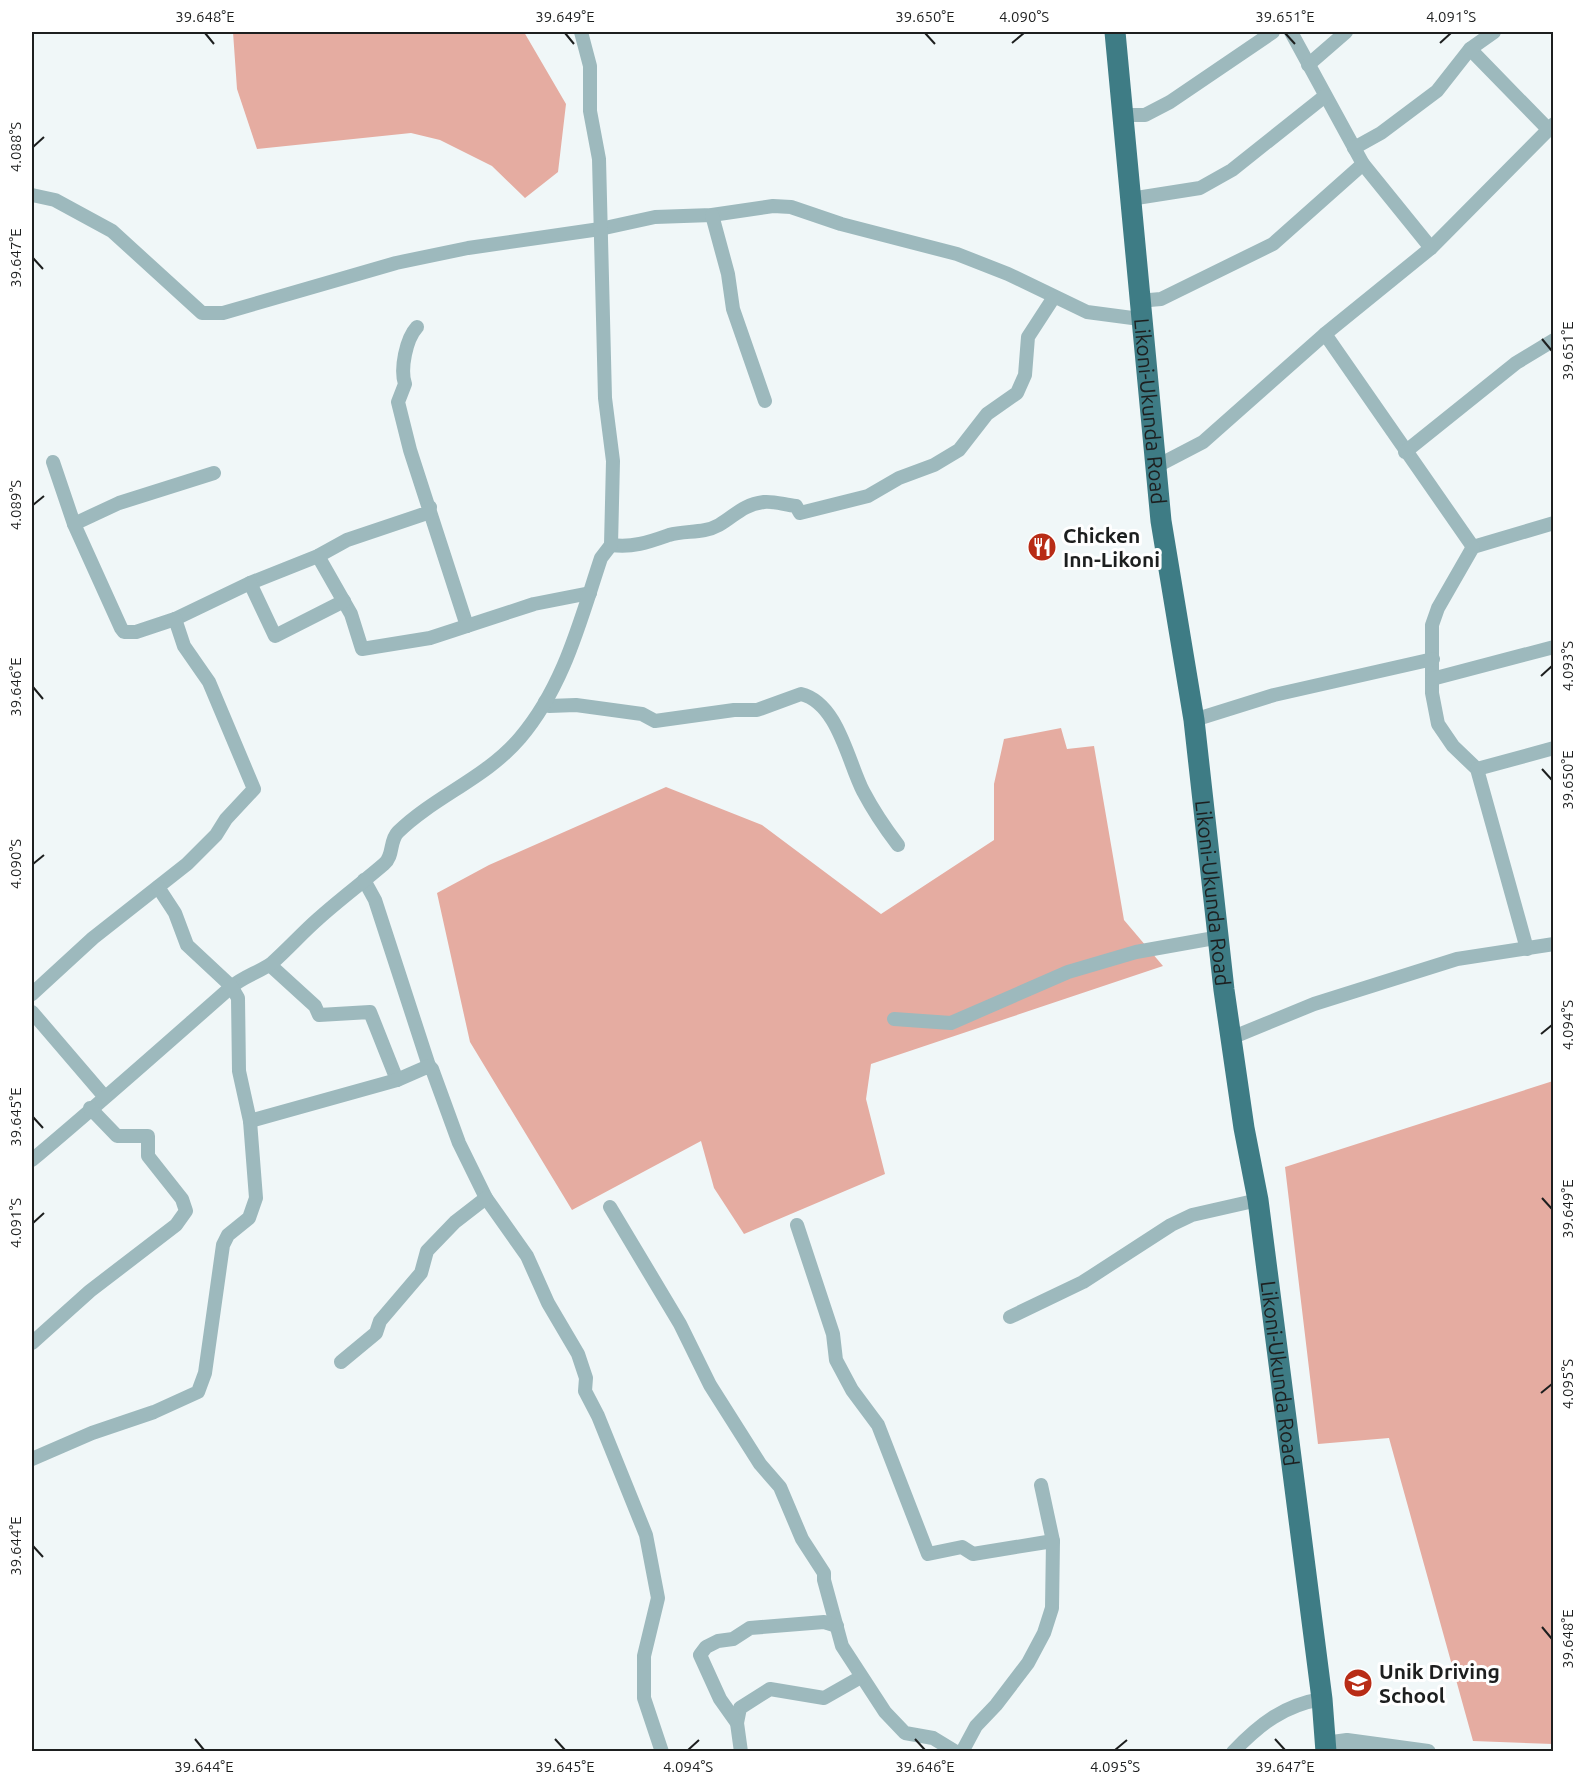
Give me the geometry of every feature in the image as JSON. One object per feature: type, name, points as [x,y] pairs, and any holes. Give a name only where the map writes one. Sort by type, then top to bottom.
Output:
[{"type":"highway","name":"Likoni-Ukunda Road","points":[[1115,32],[1139,310],[1161,521],[1194,720],[1206,840],[1220,937],[1224,990],[1242,1119],[1258,1200],[1322,1699],[1325,1748]]},
{"type":"street","points":[[32,1160],[104,1096],[197,1019],[231,986],[270,964],[387,862],[397,833],[432,804],[493,764],[520,738],[545,702],[570,656],[601,558],[611,544],[613,461],[605,398],[599,159],[590,111],[590,66],[581,32]]},
{"type":"street","points":[[1122,115],[1145,115],[1170,102],[1273,32]]},
{"type":"street","points":[[1291,32],[1363,164],[1431,248]]},
{"type":"street","points":[[1308,65],[1346,32]]},
{"type":"street","points":[[1354,148],[1381,133],[1437,91],[1470,49],[1494,32]]},
{"type":"street","points":[[1155,468],[1203,442],[1325,334],[1431,248],[1551,126],[1470,49]]},
{"type":"street","points":[[1130,199],[1200,188],[1232,170],[1325,96]]},
{"type":"street","points":[[32,195],[55,200],[79,216],[112,231],[202,313],[223,313],[396,262],[468,248],[600,229],[654,217],[712,215],[773,206],[790,207],[841,224],[957,254],[1087,312],[1139,310],[1273,244],[1363,164]]},
{"type":"street","points":[[712,215],[728,274],[733,309],[765,401]]},
{"type":"street","points":[[611,544],[624,547],[656,541],[670,535],[695,533],[719,525],[736,510],[764,502],[796,506],[800,513],[821,509],[868,496],[899,478],[950,457],[970,439],[987,414],[1017,393],[1025,375],[1028,337],[1054,297]]},
{"type":"street","points":[[417,327],[411,333],[402,375],[405,384],[398,402],[410,450],[467,626]]},
{"type":"street","points":[[1325,334],[1473,547]]},
{"type":"street","points":[[1405,452],[1516,363],[1554,340]]},
{"type":"street","points":[[53,462],[74,524],[124,632],[136,632],[175,619],[347,540],[427,513],[430,507]]},
{"type":"street","points":[[74,524],[119,503],[214,473]]},
{"type":"street","points":[[1527,949],[1477,769],[1453,746],[1438,724],[1432,679],[1431,634],[1438,608],[1473,547],[1554,523]]},
{"type":"street","points":[[318,555],[344,600],[362,649],[376,649],[414,639],[430,638],[534,604],[590,593]]},
{"type":"street","points":[[250,583],[275,636],[344,600]]},
{"type":"street","points":[[32,994],[93,938],[158,887],[209,842],[226,819],[254,789],[209,682],[184,646],[175,619]]},
{"type":"street","points":[[1432,679],[1554,647]]},
{"type":"street","points":[[1194,720],[1274,695],[1433,659]]},
{"type":"street","points":[[545,702],[549,706],[576,705],[642,714],[655,722],[734,710],[757,710],[801,694],[807,695],[827,711],[846,744],[849,761],[863,792],[898,845]]},
{"type":"street","points":[[1477,769],[1554,748]]},
{"type":"street","points":[[364,880],[375,900],[429,1066],[459,1143],[486,1198],[527,1256],[548,1303],[578,1354],[586,1378],[585,1391],[598,1416],[646,1535],[654,1565],[658,1599],[644,1656],[644,1698],[662,1752]]},
{"type":"street","points":[[32,1459],[92,1433],[154,1412],[198,1392],[205,1373],[223,1245],[228,1235],[249,1218],[256,1198],[250,1121],[239,1071],[238,998],[231,986],[193,954],[183,937],[171,906],[158,887]]},
{"type":"street","points":[[894,1019],[951,1023],[1068,972],[1136,952],[1220,937]]},
{"type":"street","points":[[1232,1038],[1314,1004],[1457,959],[1554,944]]},
{"type":"street","points":[[270,964],[315,1006],[320,1015],[370,1012],[397,1080]]},
{"type":"street","points":[[32,1012],[104,1096]]},
{"type":"street","points":[[250,1121],[397,1080],[429,1066]]},
{"type":"street","points":[[32,1343],[90,1291],[176,1225],[186,1211],[182,1199],[148,1156],[148,1136],[117,1136],[90,1108]]},
{"type":"street","points":[[341,1362],[376,1333],[380,1321],[421,1273],[427,1251],[455,1222],[486,1198]]},
{"type":"street","points":[[1010,1317],[1083,1282],[1171,1225],[1192,1215],[1258,1200]]},
{"type":"street","points":[[610,1207],[680,1324],[710,1385],[760,1464],[780,1487],[802,1539],[824,1573],[842,1647],[861,1677],[885,1712],[905,1733],[933,1738],[956,1752]]},
{"type":"street","points":[[797,1225],[833,1334],[836,1360],[852,1390],[878,1425],[928,1554],[962,1547],[973,1554],[1053,1541]]},
{"type":"street","points":[[962,1752],[976,1726],[996,1705],[1028,1663],[1044,1633],[1052,1608],[1053,1541],[1041,1485]]},
{"type":"street","points":[[737,1724],[720,1699],[700,1655],[706,1647],[718,1641],[733,1639],[750,1628],[824,1622],[837,1626]]},
{"type":"street","points":[[741,1752],[737,1724],[740,1708],[770,1689],[824,1698],[861,1677]]},
{"type":"street","points":[[1233,1752],[1254,1730],[1297,1703],[1322,1699]]},
{"type":"street","points":[[1325,1748],[1347,1741],[1428,1752]]},
{"type":"shaded area","points":[[233,32],[524,32],[566,104],[558,172],[525,198],[492,166],[440,140],[411,133],[257,149],[237,89]]},
{"type":"shaded area","points":[[1061,728],[1067,749],[1094,746],[1124,920],[1163,966],[871,1064],[866,1099],[885,1174],[744,1234],[714,1188],[701,1141],[572,1210],[470,1042],[437,893],[489,865],[666,787],[762,825],[881,914],[994,840],[994,784],[1004,739]]},
{"type":"shaded area","points":[[1553,1081],[1553,1744],[1473,1741],[1389,1438],[1318,1444],[1285,1167]]},
{"type":"place","name":"Chicken Inn-Likoni","points":[[1042,547]]},
{"type":"place","name":"Unik Driving School","points":[[1358,1683]]}]
